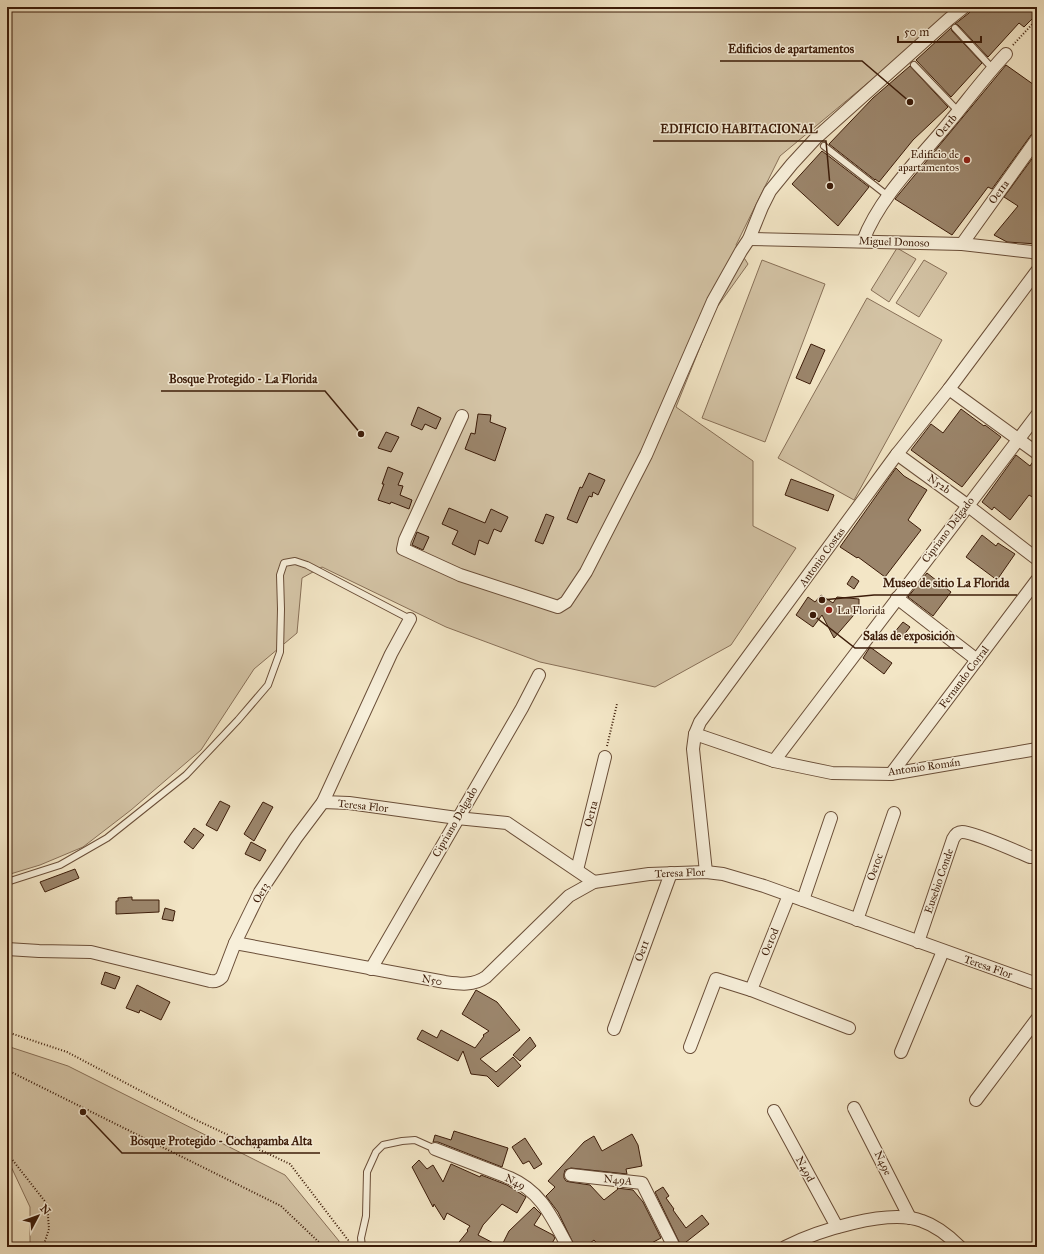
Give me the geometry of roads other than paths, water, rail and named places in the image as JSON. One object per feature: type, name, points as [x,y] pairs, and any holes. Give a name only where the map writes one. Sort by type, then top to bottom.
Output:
[{"type":"street","points":[[462,416],[405,540],[403,549],[460,575],[558,607],[566,602],[586,572],[646,455],[713,301],[749,239],[770,191],[816,138],[948,19],[964,7]]},
{"type":"street","name":"Oe11b","points":[[863,241],[868,227],[888,196],[958,112],[992,68],[1006,54]]},
{"type":"street","name":"Oe11a","points":[[962,244],[1037,139]]},
{"type":"street","name":"Miguel Donoso","points":[[749,239],[962,244],[1032,252],[1037,254]]},
{"type":"street","name":"Antonio Costas","points":[[706,872],[693,749],[695,734],[703,717],[897,454],[949,389],[1037,271]]},
{"type":"street","points":[[949,389],[1037,453]]},
{"type":"street","name":"Cipriano Delgado","points":[[774,761],[1037,415]]},
{"type":"street","name":"N52b","points":[[897,454],[968,505],[1037,559]]},
{"type":"street","name":"Fernando Corral","points":[[891,774],[1037,580]]},
{"type":"street","points":[[897,598],[977,660]]},
{"type":"street","name":"Oe13","points":[[7,949],[91,952],[214,982],[222,977],[234,943],[260,892],[296,838],[323,802],[390,654],[410,619]]},
{"type":"street","name":"Cipriano Delgado","points":[[371,969],[522,708],[539,675]]},
{"type":"street","name":"Antonio Román","points":[[695,734],[774,761],[832,773],[891,774],[1037,749]]},
{"type":"street","name":"Oe11a","points":[[577,870],[605,757]]},
{"type":"street","name":"Teresa Flor","points":[[323,802],[348,803],[507,823],[594,882],[625,877],[671,873],[706,872],[723,874],[789,895],[1037,984]]},
{"type":"street","name":"Oe10c","points":[[857,920],[894,813]]},
{"type":"street","points":[[803,900],[831,818]]},
{"type":"street","name":"Eusebio Conde","points":[[918,942],[956,834],[962,832],[973,834],[1030,857],[1037,855]]},
{"type":"street","name":"Oe11","points":[[614,1029],[671,873]]},
{"type":"street","name":"N50","points":[[234,943],[445,982],[464,984],[478,982],[486,977],[569,896],[594,882]]},
{"type":"street","name":"Oe10d","points":[[751,990],[789,895]]},
{"type":"street","points":[[901,1052],[943,951]]},
{"type":"street","points":[[690,1047],[716,979],[751,990],[849,1028]]},
{"type":"street","points":[[976,1100],[1037,1020]]},
{"type":"street","name":"N49e","points":[[854,1108],[910,1218]]},
{"type":"street","name":"N49d","points":[[774,1112],[837,1227]]},
{"type":"street","name":"N49","points":[[435,1149],[520,1182],[544,1204],[568,1247]]},
{"type":"street","name":"N49A","points":[[571,1175],[642,1183],[674,1247]]},
{"type":"street","points":[[785,1247],[807,1237],[837,1227],[872,1219],[910,1218],[935,1226],[960,1247]]},
{"type":"lane","points":[[955,28],[992,68]]},
{"type":"lane","points":[[914,66],[958,112]]},
{"type":"lane","points":[[824,146],[888,196]]},
{"type":"lane","points":[[7,882],[60,865],[107,838],[186,774],[238,720],[268,685],[280,652],[280,575],[284,563],[295,561],[307,565],[410,619]]},
{"type":"lane","points":[[362,1247],[361,1238],[366,1216],[367,1172],[376,1152],[383,1145],[415,1140],[435,1149]]},
{"type":"place","name":"Edificios de apartamentos","points":[[910,102]]},
{"type":"place","name":"Edificio de apartamentos","points":[[967,160]]},
{"type":"place","name":"EDIFICIO HABITACIONAL","points":[[830,186]]},
{"type":"place","name":"Bosque Protegido - La Florida","points":[[361,434]]},
{"type":"place","name":"Museo de sitio La Florida","points":[[822,600]]},
{"type":"place","name":"La Florida","points":[[829,610]]},
{"type":"place","name":"Salas de exposición","points":[[813,615]]},
{"type":"place","name":"Bosque Protegido - Cochapamba Alta","points":[[83,1112]]}]
